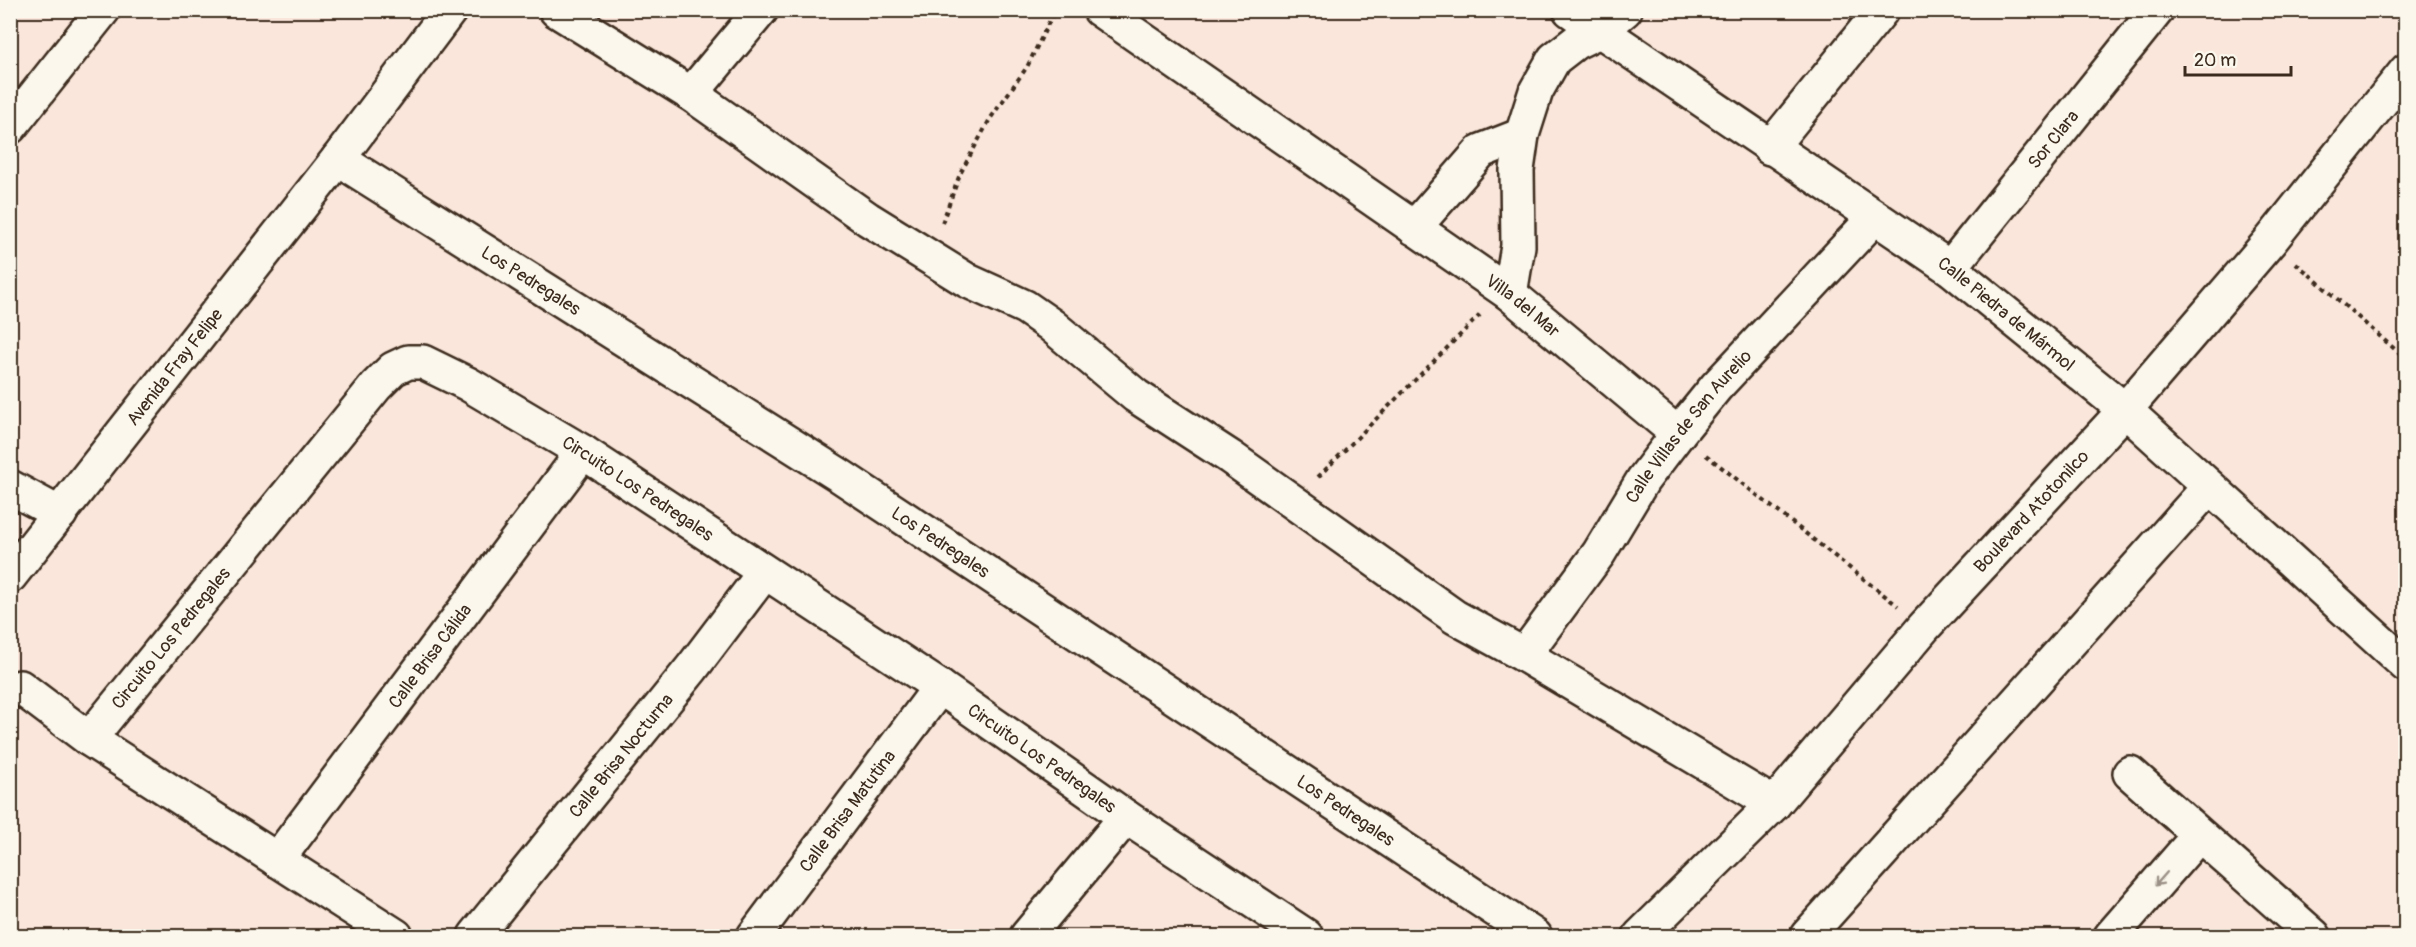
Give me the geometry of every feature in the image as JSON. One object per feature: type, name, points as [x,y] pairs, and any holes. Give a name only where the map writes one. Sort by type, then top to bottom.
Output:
[{"type":"street","points":[[10,127],[103,10]]},
{"type":"street","name":"Avenida Fray Felipe","points":[[10,576],[338,159],[450,10]]},
{"type":"street","points":[[556,10],[691,94],[868,219],[968,281],[1025,307],[1136,396],[1293,501],[1455,617],[1524,655],[1774,804]]},
{"type":"street","points":[[691,94],[760,10]]},
{"type":"street","name":"Villa del Mar","points":[[1100,10],[1510,294],[1678,434]]},
{"type":"street","name":"Calle Piedra de Mármol","points":[[1570,10],[1613,20],[1770,148],[1950,268],[2125,410],[2406,665]]},
{"type":"street","points":[[1770,148],[1882,10]]},
{"type":"street","name":"Sor Clara","points":[[1950,268],[2157,10]]},
{"type":"street","points":[[1510,294],[1518,246],[1517,170],[1522,135],[1536,91],[1554,59],[1576,42],[1613,20]]},
{"type":"street","name":"Boulevard Atotonilco","points":[[1640,936],[1774,804],[1924,627],[2125,410],[2271,240],[2406,71]]},
{"type":"street","points":[[1414,228],[1481,151],[1522,135]]},
{"type":"street","name":"Los Pedregales","points":[[338,159],[839,475],[1535,936]]},
{"type":"street","name":"Calle Villas de San Aurelio","points":[[1524,655],[1599,554],[1644,480],[1678,434],[1716,387],[1875,217]]},
{"type":"street","name":"Circuito Los Pedregales","points":[[89,739],[376,386],[393,369],[408,362],[423,362],[438,368],[583,452],[940,687],[1277,925],[1306,936]]},
{"type":"street","name":"Calle Brisa Cálida","points":[[278,860],[583,452]]},
{"type":"street","points":[[10,487],[60,514]]},
{"type":"street","points":[[1807,936],[2208,487]]},
{"type":"street","name":"Calle Brisa Nocturna","points":[[475,936],[692,668],[764,573]]},
{"type":"street","points":[[20,687],[89,739],[396,936]]},
{"type":"street","name":"Calle Brisa Matutina","points":[[754,936],[940,687]]},
{"type":"street","points":[[2130,773],[2314,936]]},
{"type":"street","points":[[1027,936],[1126,817]]},
{"type":"street","points":[[2111,936],[2199,835]]},
{"type":"path","points":[[927,255],[960,174],[990,119],[1027,67],[1055,10]]},
{"type":"path","points":[[2271,240],[2406,359]]},
{"type":"path","points":[[1293,501],[1492,303],[1510,294]]},
{"type":"path","points":[[1678,434],[1924,627]]}]
